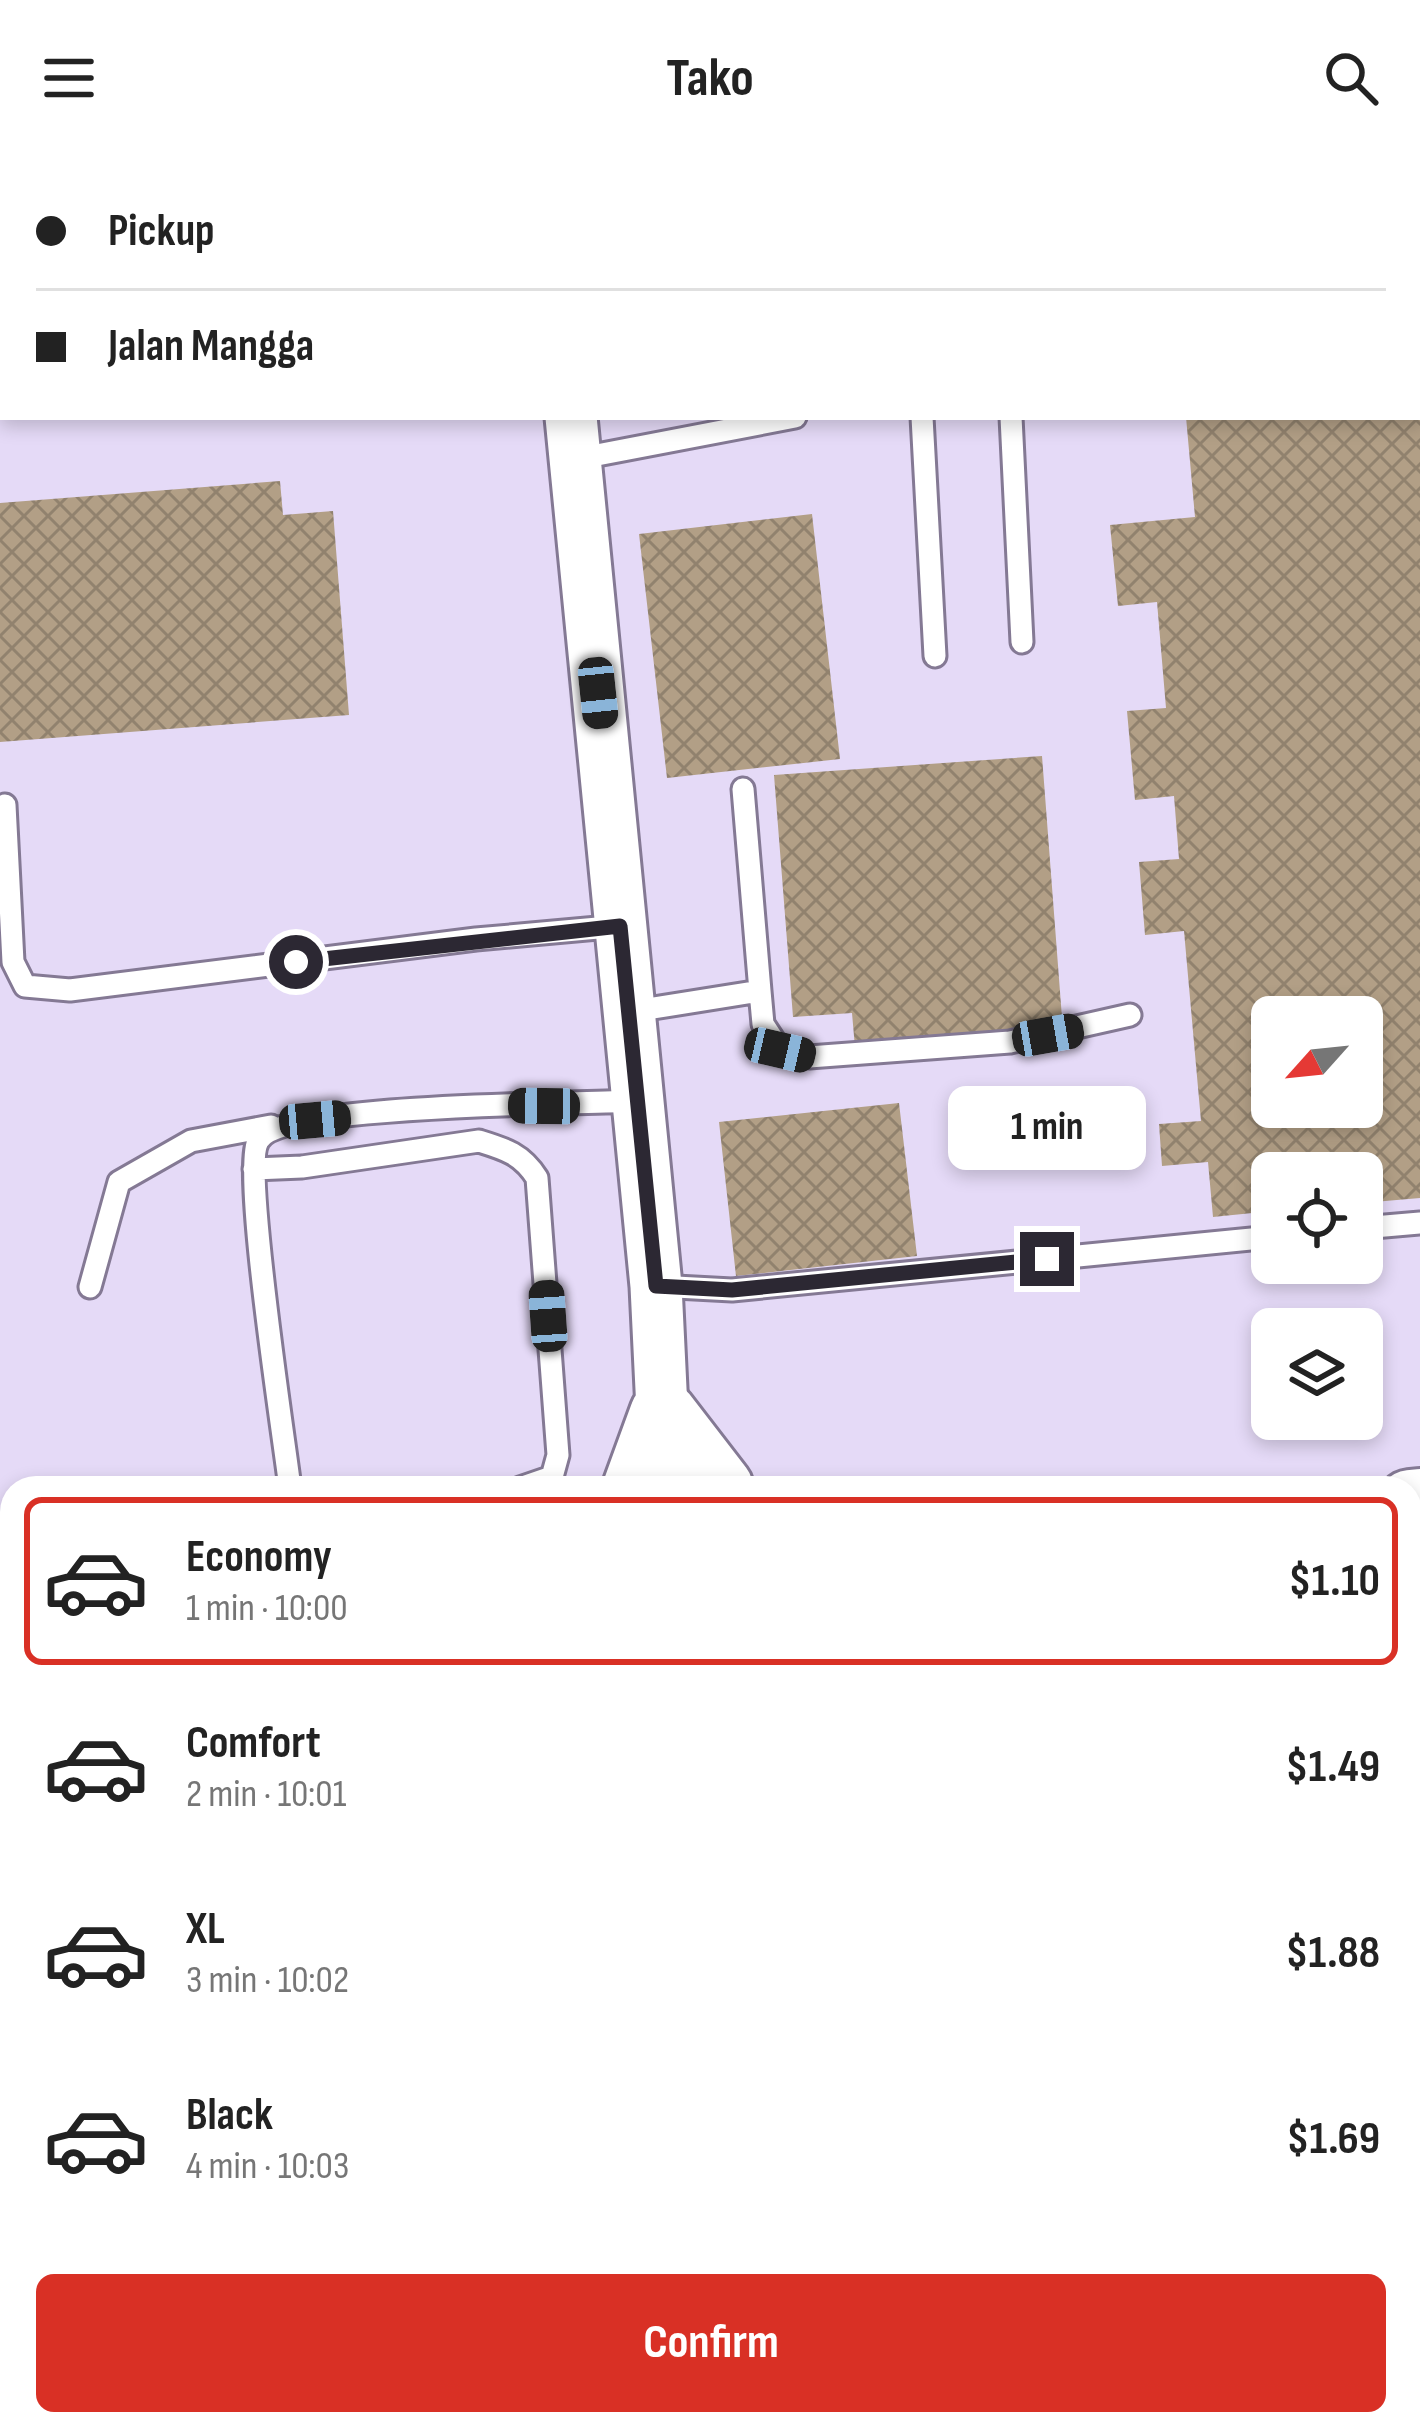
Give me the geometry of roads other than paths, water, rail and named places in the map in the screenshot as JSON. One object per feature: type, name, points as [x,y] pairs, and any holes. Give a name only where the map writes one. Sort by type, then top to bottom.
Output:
[{"type":"highway","points":[[640,1476],[663,1414]]},
{"type":"highway","points":[[663,1414],[711,1476]]},
{"type":"street","points":[[573,438],[656,1286],[666,1476]]},
{"type":"lane","points":[[573,438],[763,420]]},
{"type":"lane","points":[[922,420],[935,656]]},
{"type":"lane","points":[[1011,420],[1022,642]]},
{"type":"lane","points":[[743,789],[763,1024],[780,1050],[809,1057],[1010,1042],[1130,1015]]},
{"type":"lane","points":[[5,805],[13,962],[25,986],[70,990],[476,939],[620,926]]},
{"type":"lane","points":[[627,1012],[760,991]]},
{"type":"lane","points":[[90,1287],[119,1182],[191,1141],[290,1123],[443,1105],[638,1101]]},
{"type":"lane","points":[[289,1476],[254,1147],[262,1135],[290,1123]]},
{"type":"lane","points":[[254,1169],[479,1142],[526,1160],[537,1178],[558,1455],[552,1476]]},
{"type":"lane","points":[[1383,1226],[1420,1223]]},
{"type":"lane","points":[[656,1286],[732,1290],[1251,1239]]}]
